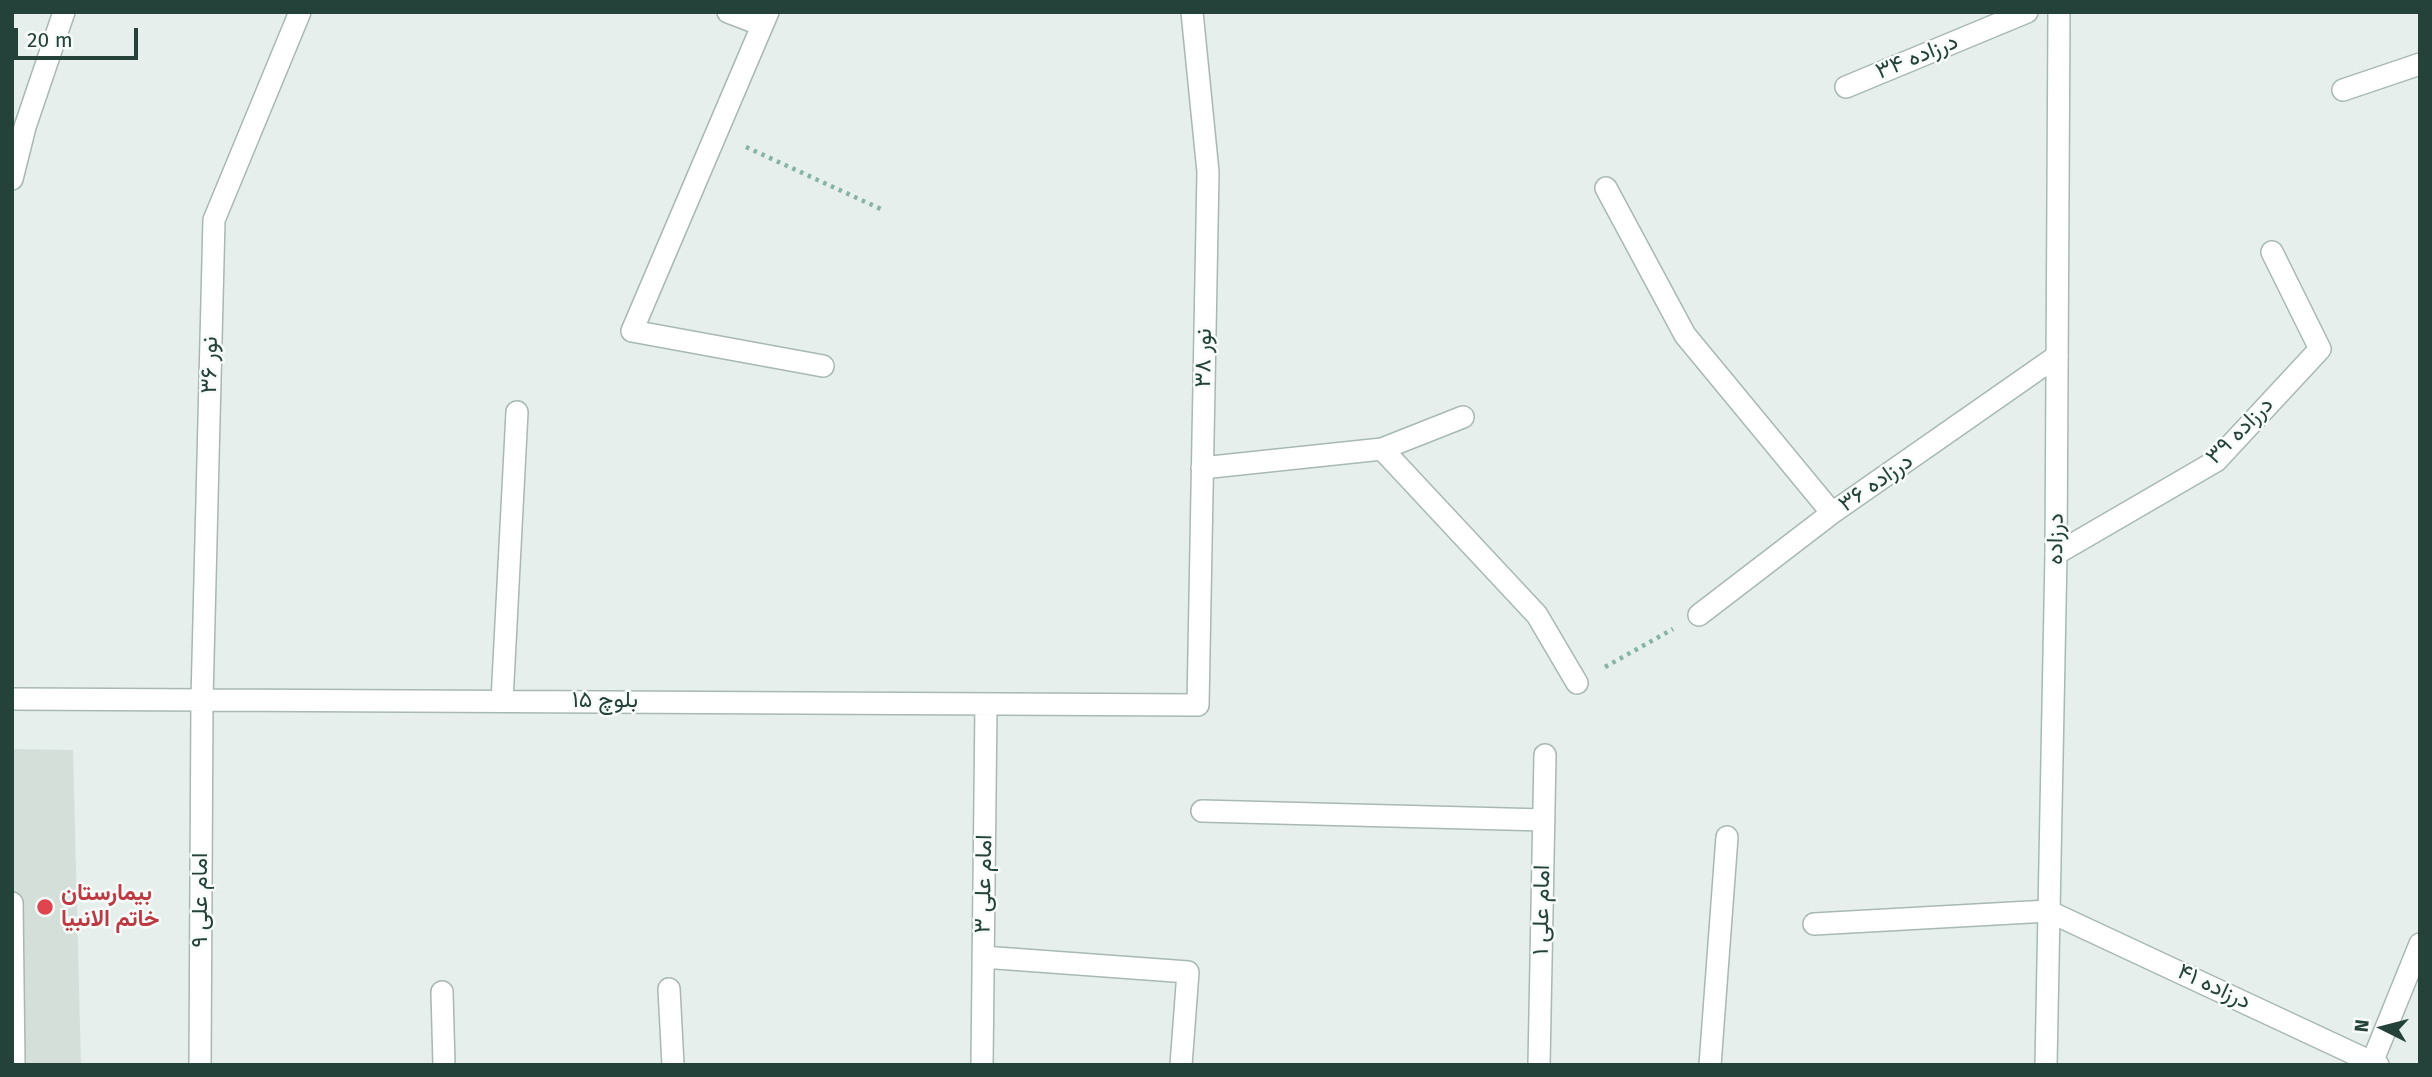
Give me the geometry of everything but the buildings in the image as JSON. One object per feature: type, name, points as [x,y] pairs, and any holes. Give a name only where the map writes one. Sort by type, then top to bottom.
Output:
[{"type":"street","points":[[12,179],[18,124],[64,12]]},
{"type":"street","name":"نور ۳۶","points":[[201,734],[214,220],[300,12]]},
{"type":"street","points":[[728,12],[765,19],[632,331],[823,366]]},
{"type":"street","name":"نور ۳۸","points":[[1192,12],[1208,172],[1198,705]]},
{"type":"street","name":"درزاده ۳۴","points":[[1846,87],[2027,12]]},
{"type":"street","name":"درزاده","points":[[2046,1065],[2056,554],[2059,12]]},
{"type":"street","points":[[2343,90],[2420,64]]},
{"type":"street","points":[[1606,188],[1685,335],[1832,513]]},
{"type":"street","name":"درزاده ۳۹","points":[[2056,554],[2216,461],[2320,349],[2272,252]]},
{"type":"street","name":"درزاده ۳۶","points":[[1699,615],[1832,513],[2057,356]]},
{"type":"street","points":[[502,701],[517,412]]},
{"type":"street","points":[[1202,468],[1382,449],[1463,417]]},
{"type":"street","points":[[1382,449],[1537,615],[1577,683]]},
{"type":"street","name":"بلوچ ۱۵","points":[[12,699],[1198,705]]},
{"type":"street","name":"امام علی ۳","points":[[982,1065],[986,704]]},
{"type":"street","name":"امام علی ۹","points":[[200,1065],[201,734]]},
{"type":"street","name":"امام علی ۱","points":[[1539,1065],[1545,755]]},
{"type":"street","points":[[1202,811],[1544,820]]},
{"type":"street","points":[[1710,1065],[1727,837]]},
{"type":"street","points":[[12,903],[14,1065]]},
{"type":"street","points":[[1814,924],[2048,911]]},
{"type":"street","name":"درزاده ۴۱","points":[[2048,911],[2373,1063]]},
{"type":"street","points":[[2373,1063],[2420,944]]},
{"type":"street","points":[[983,957],[1188,972],[1181,1065]]},
{"type":"street","points":[[669,989],[673,1065]]},
{"type":"street","points":[[442,992],[444,1065]]},
{"type":"path","points":[[716,133],[883,210]]},
{"type":"path","points":[[1577,683],[1699,615]]},
{"type":"shaded area","name":"بیمارستان خاتم الانبیا","points":[[12,749],[73,750],[81,1065],[12,1065]]},
{"type":"place","name":"بیمارستان خاتم الانبیا","points":[[45,907]]}]
